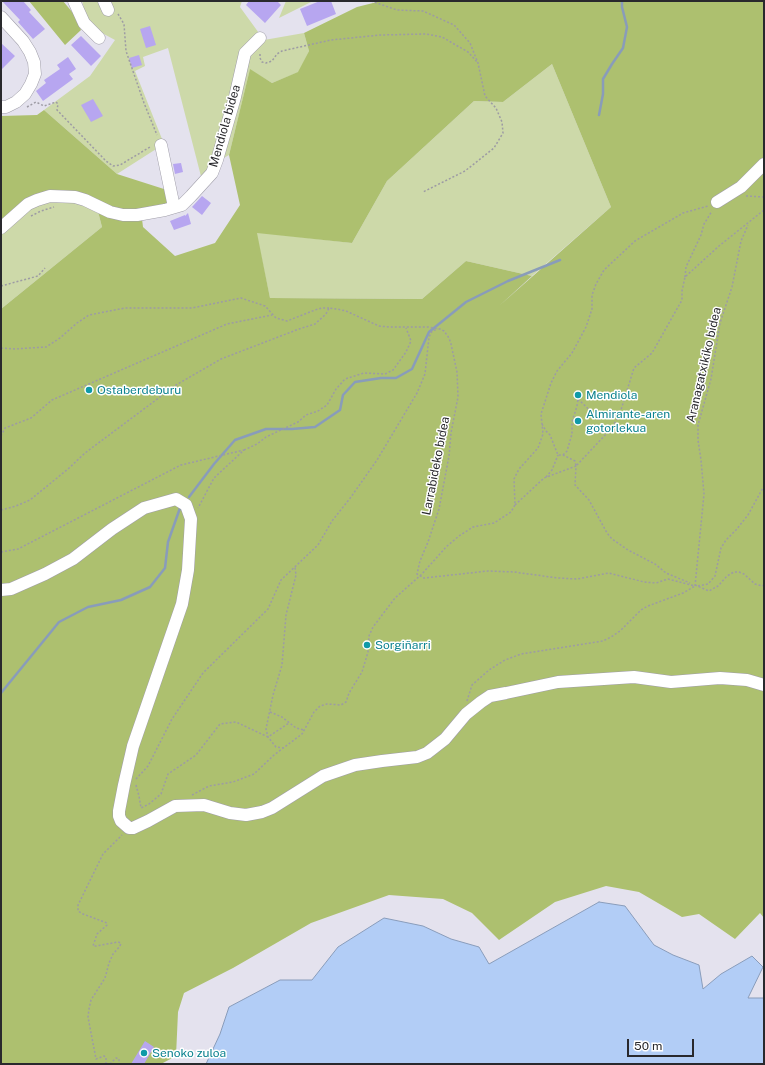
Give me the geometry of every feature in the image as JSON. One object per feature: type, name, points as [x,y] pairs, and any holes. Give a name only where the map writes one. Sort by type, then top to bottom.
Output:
[{"type":"street","points":[[74,1],[84,23],[99,38]]},
{"type":"street","points":[[1,17],[23,41],[30,52],[34,62],[35,74],[25,94],[16,102],[6,107],[1,107]]},
{"type":"street","name":"Mendiola bidea","points":[[1,228],[28,204],[50,196],[75,197],[110,212],[123,215],[137,215],[182,205],[212,173],[227,124],[245,53],[260,38]]},
{"type":"street","points":[[161,145],[174,207]]},
{"type":"street","points":[[717,202],[741,187],[764,164]]},
{"type":"street","points":[[1,590],[11,589],[45,574],[73,559],[112,529],[144,508],[176,499],[186,505],[191,519],[188,570],[182,604],[133,746],[119,811],[121,821],[129,828],[138,826],[175,806],[204,805],[230,813],[246,815],[262,812],[323,776],[355,765],[382,760],[417,757],[427,753],[445,739],[466,714],[490,696],[558,682],[634,677],[671,682],[720,678],[748,680],[764,685]]},
{"type":"path","points":[[371,1],[397,10],[423,11],[454,25],[470,43],[478,63],[485,96],[496,108],[502,122],[503,133],[494,148],[465,171],[423,192]]},
{"type":"path","points":[[106,6],[114,10],[122,19],[125,32],[126,51],[144,103],[161,145]]},
{"type":"path","points":[[260,38],[260,58],[262,62],[266,63],[272,61],[277,54],[282,51],[331,40],[426,34],[442,37],[468,52],[478,63]]},
{"type":"path","points":[[36,102],[44,106],[56,102],[58,104],[57,110],[106,161],[113,166],[120,165],[154,144],[161,145]]},
{"type":"path","points":[[544,478],[567,468],[576,466],[608,432],[616,421],[634,368],[652,353],[682,300],[686,268],[699,240],[704,224],[717,202]]},
{"type":"path","points":[[515,505],[514,479],[519,469],[538,448],[543,434],[541,414],[554,377],[572,353],[586,327],[592,309],[592,295],[604,270],[635,241],[661,225],[683,213],[701,209],[717,202]]},
{"type":"path","points":[[30,217],[41,211],[56,206]]},
{"type":"path","points":[[685,277],[718,246],[764,210]]},
{"type":"path","name":"Aranagatxikiko bidea","points":[[697,586],[704,494],[698,440],[698,426],[711,378],[720,323],[732,287],[741,241],[749,222]]},
{"type":"path","points":[[1,286],[38,276],[45,268]]},
{"type":"path","points":[[1,348],[15,349],[46,347],[89,315],[125,308],[192,308],[240,298],[265,306],[272,315],[282,321],[286,321],[314,310],[329,308],[346,311],[379,326],[406,328],[428,327],[440,329]]},
{"type":"path","points":[[1,510],[30,500],[85,453],[176,385],[221,359],[298,329],[315,324],[326,314],[329,308]]},
{"type":"path","points":[[1,436],[5,428],[31,418],[52,400],[227,324],[272,315]]},
{"type":"path","points":[[191,519],[214,478],[244,450],[272,434],[298,422],[306,415],[318,411],[327,405],[336,389],[345,379],[364,373],[385,374],[393,370],[406,352],[411,341],[406,328]]},
{"type":"path","points":[[131,788],[155,756],[172,719],[203,673],[268,609],[281,580],[318,545],[332,521],[377,460],[417,393],[425,374],[429,337],[432,331],[440,329]]},
{"type":"path","name":"Larrabideko bidea","points":[[420,576],[417,574],[417,570],[439,510],[458,396],[459,383],[455,356],[449,338],[444,331],[440,329]]},
{"type":"path","points":[[563,455],[567,451],[572,434],[572,422],[577,406],[578,395]]},
{"type":"path","points":[[578,399],[601,421]]},
{"type":"path","points":[[189,797],[209,786],[233,782],[254,774],[274,755],[302,734],[314,712],[320,706],[327,704],[341,705],[346,702],[349,693],[362,672],[368,652],[369,636],[373,627],[395,598],[420,576],[459,536],[473,527],[494,523],[511,512],[515,505],[552,470],[558,454],[550,435],[546,431],[541,420]]},
{"type":"path","points":[[1,552],[18,549],[181,465],[244,450]]},
{"type":"path","points":[[558,454],[575,461],[575,485],[588,500],[607,533],[612,539],[628,550],[655,564],[666,573],[709,591],[713,590],[727,576],[734,572],[744,574],[755,584],[762,586],[764,585]]},
{"type":"path","points":[[466,714],[467,696],[472,685],[489,670],[505,660],[521,654],[602,641],[620,631],[641,610],[648,606],[697,586],[708,584],[712,581],[716,573],[721,548],[748,515],[764,486]]},
{"type":"path","points":[[286,747],[276,747],[268,737],[266,729],[282,664],[286,615],[296,575],[295,568]]},
{"type":"path","points":[[420,576],[424,578],[488,571],[514,572],[577,579],[609,573],[644,582],[656,583],[668,579],[697,586]]},
{"type":"path","points":[[270,712],[304,730]]},
{"type":"path","points":[[134,782],[139,796],[140,808],[149,804],[161,794],[168,774],[196,755],[220,724],[236,722],[268,737]]},
{"type":"path","points":[[268,737],[289,723]]},
{"type":"path","points":[[106,1064],[106,1057],[104,1056],[96,1059],[88,1018],[91,1000],[105,978],[109,963],[113,954],[120,946],[120,943],[118,942],[93,946],[97,934],[107,925],[107,923],[78,911],[78,905],[103,854],[129,828]]},
{"type":"path","points":[[110,1064],[116,1058],[120,1059],[119,1064]]},
{"type":"green space","points":[[29,1],[63,1],[73,13],[81,30],[65,45]]},
{"type":"green space","points":[[82,1],[242,1],[240,7],[264,40],[304,33],[309,51],[299,72],[272,83],[250,70],[229,155],[220,160],[204,188],[168,48],[143,57],[145,66],[135,71],[164,144],[117,174],[44,110],[90,76],[115,40],[89,26]]},
{"type":"green space","points":[[286,1],[313,1],[279,18]]},
{"type":"green space","points":[[381,1],[764,1],[764,918],[760,913],[735,939],[699,914],[682,917],[639,892],[606,886],[555,902],[499,940],[472,913],[443,899],[389,895],[311,923],[233,968],[184,993],[178,1012],[176,1056],[161,1064],[1,1064],[1,309],[102,227],[95,200],[43,195],[1,232],[1,116],[37,115],[44,110],[117,174],[167,190],[173,212],[142,219],[143,227],[175,256],[215,243],[240,205],[229,155],[250,69],[272,83],[298,72],[309,51],[304,33],[357,7]],"holes":[[[552,64],[611,207],[499,306],[532,276],[466,261],[422,299],[270,298],[257,233],[352,243],[387,181],[474,101],[503,102]]]},
{"type":"green space","points":[[552,64],[611,207],[532,276],[466,261],[422,299],[270,298],[256,232],[352,243],[387,181],[474,101],[503,102]]},
{"type":"green space","points":[[43,195],[95,200],[102,227],[1,309],[1,232]]},
{"type":"water","points":[[599,902],[625,906],[654,945],[673,955],[699,965],[703,989],[721,974],[752,956],[763,967],[748,998],[764,998],[764,1064],[206,1064],[220,1034],[229,1007],[280,980],[312,980],[338,947],[384,918],[423,926],[451,939],[479,947],[489,964]]},
{"type":"building","points":[[2,1],[23,1],[31,10],[29,12],[45,29],[33,39],[18,22],[20,20]]},
{"type":"building","points":[[249,1],[277,1],[281,5],[265,23],[246,5]]},
{"type":"building","points":[[320,1],[331,1],[336,14],[307,26],[300,9]]},
{"type":"building","points":[[150,26],[156,45],[146,48],[140,29]]},
{"type":"building","points":[[81,36],[101,56],[91,66],[71,45]]},
{"type":"building","points":[[1,43],[15,56],[1,70]]},
{"type":"building","points":[[139,55],[142,65],[132,68],[129,58]]},
{"type":"building","points":[[68,57],[76,69],[69,74],[73,79],[43,101],[36,91],[46,83],[44,80],[60,69],[57,65]]},
{"type":"building","points":[[93,99],[103,116],[91,122],[81,105]]},
{"type":"building","points":[[181,163],[183,172],[175,174],[173,164]]},
{"type":"building","points":[[202,196],[211,203],[202,215],[192,207]]},
{"type":"building","points":[[188,213],[191,224],[174,230],[170,221],[185,216]]},
{"type":"building","name":"Senoko zuloa","points":[[145,1041],[154,1047],[144,1064],[131,1064]]},
{"type":"waterway","points":[[599,115],[603,94],[603,79],[623,48],[627,27],[622,1]]},
{"type":"waterway","points":[[189,497],[214,464],[235,440],[266,429],[315,427],[340,410],[343,395],[355,382],[381,378],[396,378],[412,369],[429,332],[466,302],[508,281],[560,260]]},
{"type":"waterway","points":[[1,693],[59,622],[88,607],[121,600],[150,587],[165,568],[168,542],[180,508]]},
{"type":"place","name":"Ostaberdeburu","points":[[89,390]]},
{"type":"place","name":"Mendiola","points":[[578,395]]},
{"type":"place","name":"Almirante-aren gotorlekua","points":[[578,421]]},
{"type":"place","name":"Sorgiñarri","points":[[367,645]]},
{"type":"place","name":"Senoko zuloa","points":[[144,1053]]}]
